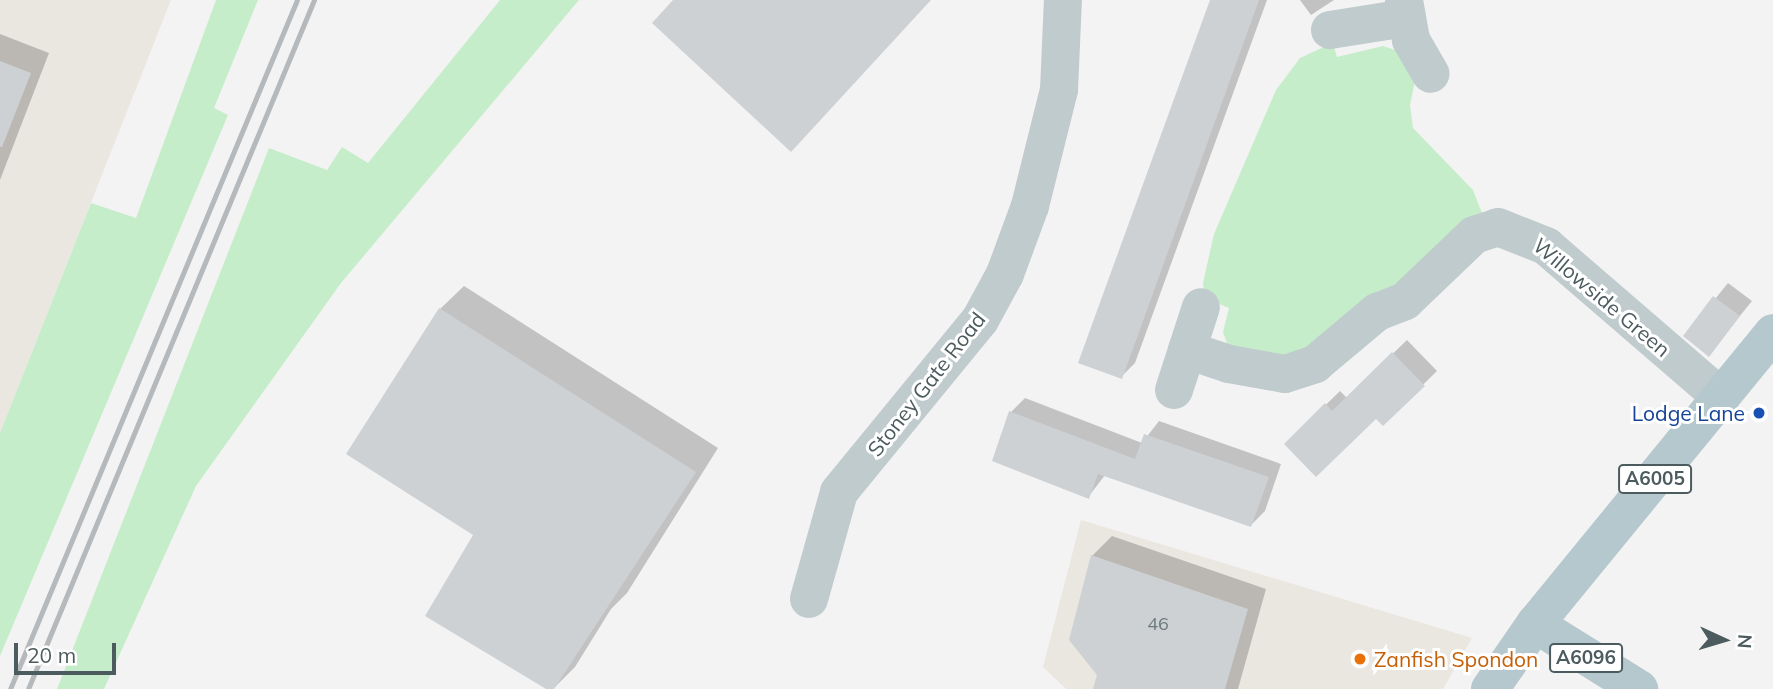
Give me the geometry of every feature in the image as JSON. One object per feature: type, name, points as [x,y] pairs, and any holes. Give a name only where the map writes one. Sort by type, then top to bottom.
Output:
[{"type":"main road","name":"A6005","points":[[1490,689],[1535,624],[1773,333]]},
{"type":"main road","name":"A6096","points":[[1535,624],[1639,689]]},
{"type":"street","name":"Stoney Gate Road","points":[[809,599],[839,492],[980,320],[1005,274],[1030,206],[1059,90],[1063,0]]},
{"type":"street","points":[[1329,30],[1405,9],[1411,40],[1432,74]]},
{"type":"street","name":"Willowside Green","points":[[1187,350],[1229,364],[1285,374],[1315,364],[1377,312],[1405,301],[1474,235],[1498,228],[1524,234],[1546,246],[1721,397]]},
{"type":"street","points":[[1174,390],[1201,307]]},
{"type":"shaded area","points":[[0,0],[171,0],[0,433]]},
{"type":"shaded area","points":[[1081,520],[1472,638],[1443,689],[1066,689],[1043,667]]},
{"type":"green space","points":[[216,0],[258,0],[214,108],[228,115],[0,656],[0,433],[91,203],[136,218]]},
{"type":"green space","points":[[500,0],[579,0],[341,283],[196,486],[104,689],[57,689],[269,148],[327,170],[342,147],[368,163]]},
{"type":"green space","points":[[1326,46],[1334,47],[1337,57],[1383,46],[1398,51],[1416,76],[1410,105],[1413,128],[1473,190],[1482,213],[1424,271],[1308,351],[1279,359],[1228,346],[1223,332],[1229,308],[1205,298],[1203,283],[1214,234],[1276,90],[1300,58]]},
{"type":"building","points":[[673,0],[931,0],[791,152],[652,23]]},
{"type":"building","points":[[1210,0],[1259,0],[1122,379],[1078,363]]},
{"type":"building","points":[[0,61],[31,73],[2,147],[0,147]]},
{"type":"building","points":[[1713,296],[1740,316],[1709,357],[1683,336]]},
{"type":"building","points":[[439,308],[696,472],[554,689],[546,689],[425,616],[473,535],[346,454]]},
{"type":"building","points":[[1392,352],[1425,386],[1383,426],[1376,419],[1316,477],[1284,444],[1325,403],[1332,411]]},
{"type":"building","points":[[1009,411],[1135,459],[1144,434],[1269,477],[1251,527],[1098,474],[1089,499],[992,461]]},
{"type":"building","points":[[1091,555],[1248,609],[1225,689],[1093,689],[1097,675],[1069,640]]},
{"type":"railway","points":[[10,689],[297,0]]},
{"type":"railway","points":[[28,689],[314,0]]},
{"type":"place","name":"Lodge Lane","points":[[1759,413]]},
{"type":"place","name":"Zanfish Spondon","points":[[1360,659]]}]
